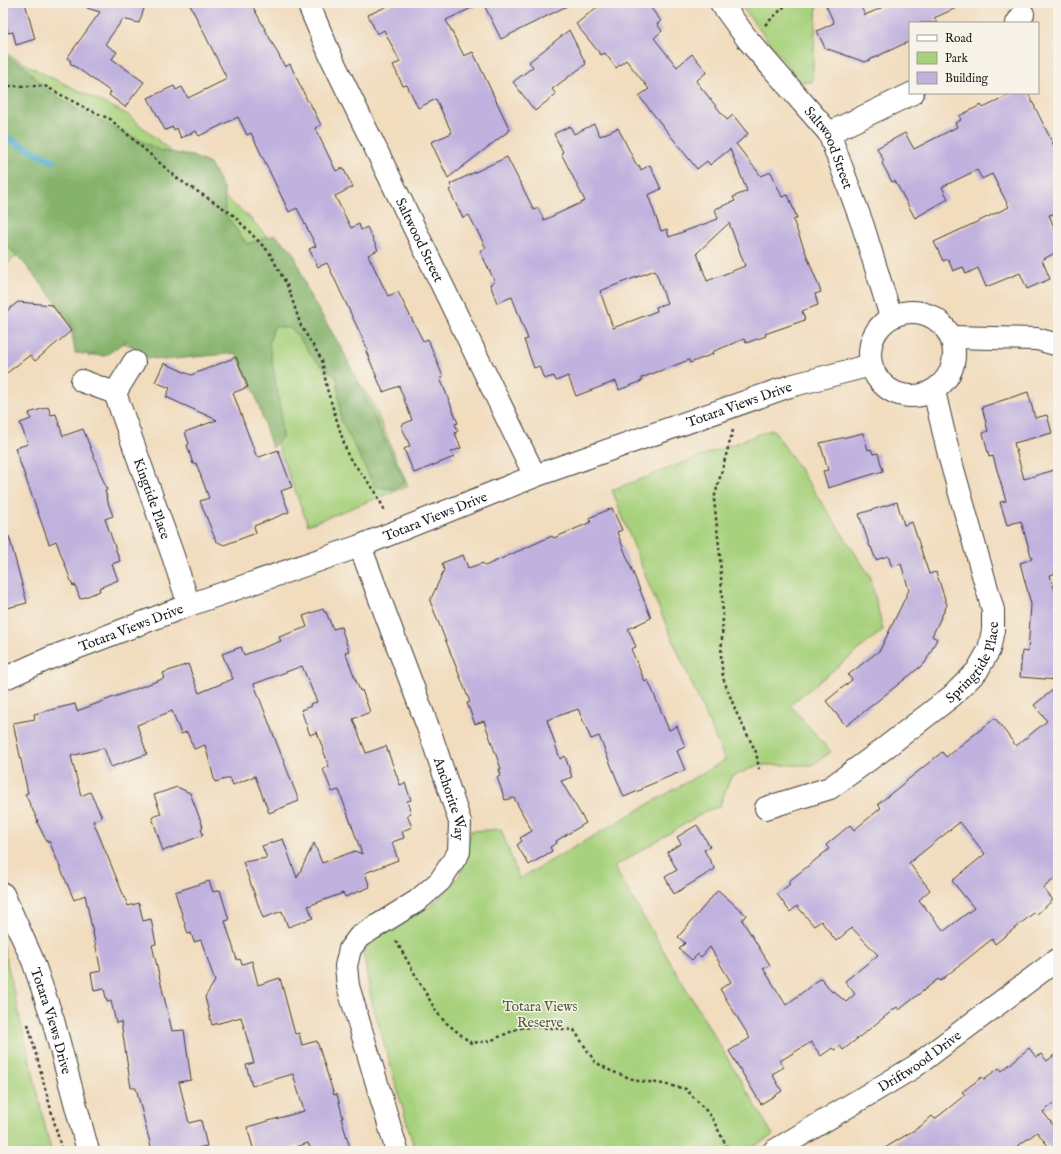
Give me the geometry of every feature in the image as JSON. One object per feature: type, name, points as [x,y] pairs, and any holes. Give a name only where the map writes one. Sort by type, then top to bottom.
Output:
[{"type":"street","name":"Saltwood Street","points":[[308,3],[331,57],[535,476]]},
{"type":"street","name":"Saltwood Street","points":[[721,3],[748,40],[829,133],[863,226],[891,317]]},
{"type":"street","points":[[829,133],[911,94]]},
{"type":"street","points":[[909,312],[924,313],[943,325],[951,337],[955,357],[952,372],[945,382],[934,391],[925,395],[910,397],[901,396],[888,389],[877,379],[871,365],[870,354],[872,339],[880,327],[891,317],[909,312]]},
{"type":"street","points":[[951,337],[1037,338],[1058,345]]},
{"type":"street","points":[[82,381],[115,393],[134,362]]},
{"type":"street","name":"Totara Views Drive","points":[[3,679],[50,658],[189,605],[360,546],[535,476],[790,386],[871,365]]},
{"type":"street","name":"Springtide Place","points":[[766,808],[830,788],[882,751],[952,696],[977,671],[989,650],[993,630],[993,610],[949,456],[934,391]]},
{"type":"street","name":"Kingtide Place","points":[[115,393],[189,605]]},
{"type":"street","name":"Anchorite Way","points":[[360,546],[432,738],[460,822],[460,852],[440,881],[417,901],[359,937],[350,949],[346,966],[348,986],[397,1151]]},
{"type":"street","name":"Totara Views Drive","points":[[3,894],[33,961],[46,998],[88,1151]]},
{"type":"street","name":"Driftwood Drive","points":[[774,1151],[914,1067],[1058,959]]},
{"type":"path","points":[[762,28],[788,3]]},
{"type":"path","points":[[3,84],[10,86],[45,86],[85,108],[110,119],[178,179],[231,213],[269,252],[288,287],[301,326],[322,360],[327,389],[348,456],[375,491],[385,511]]},
{"type":"path","points":[[733,430],[714,499],[720,556],[723,617],[721,658],[723,678],[737,714],[756,752],[759,769]]},
{"type":"path","points":[[395,939],[436,1011],[444,1021],[471,1043],[490,1041],[519,1028],[539,1027],[574,1030],[587,1047],[595,1062],[611,1072],[638,1081],[658,1082],[686,1089],[711,1116],[729,1151]]},
{"type":"path","points":[[27,1019],[62,1151]]},
{"type":"green space","points":[[739,3],[817,3],[812,82],[800,82]]},
{"type":"green space","points":[[3,52],[46,75],[127,114],[250,218],[287,258],[299,291],[372,402],[408,486],[308,525],[239,342],[157,356],[123,343],[89,357],[24,249],[3,227]]},
{"type":"green space","points":[[3,55],[25,67],[47,90],[82,112],[162,151],[192,156],[210,164],[224,189],[225,214],[247,244],[275,235],[293,251],[309,294],[342,349],[405,482],[395,489],[375,487],[341,420],[337,378],[314,359],[292,329],[274,326],[269,344],[281,412],[282,438],[272,448],[255,394],[236,353],[164,360],[143,357],[127,340],[105,356],[75,353],[70,319],[24,263],[3,241]]},
{"type":"green space","points":[[3,241],[16,256],[3,268]]},
{"type":"green space","name":"Totara Views Reserve","points":[[773,429],[870,576],[883,630],[790,705],[831,752],[812,765],[759,765],[731,777],[719,807],[708,810],[614,867],[773,1135],[746,1151],[415,1151],[371,998],[363,953],[373,938],[431,906],[460,875],[471,831],[501,829],[519,879],[725,760],[651,590],[612,490]]},
{"type":"green space","points":[[3,946],[51,1151],[3,1151]]},
{"type":"building","points":[[3,3],[25,3],[35,39],[16,45],[13,32],[8,33],[3,13]]},
{"type":"building","points":[[88,3],[146,3],[139,23],[123,19],[105,44],[117,52],[112,59],[144,82],[125,107],[109,95],[111,92],[70,63],[71,61],[67,58],[100,12],[87,8]]},
{"type":"building","points":[[189,3],[251,3],[285,67],[290,64],[321,125],[315,128],[336,171],[343,168],[353,187],[335,196],[351,228],[359,224],[361,230],[367,227],[378,250],[368,255],[388,296],[398,292],[423,341],[428,339],[443,377],[440,378],[458,423],[455,424],[458,431],[455,433],[461,448],[451,452],[454,457],[414,473],[404,449],[410,446],[401,425],[412,420],[399,386],[383,392],[366,351],[368,350],[327,263],[318,267],[309,249],[316,246],[297,208],[289,212],[251,133],[247,135],[238,117],[199,136],[196,131],[181,138],[177,128],[174,130],[173,127],[165,130],[148,98],[174,86],[176,90],[182,87],[188,98],[227,79]]},
{"type":"building","points":[[394,3],[482,3],[446,20],[464,56],[473,52],[510,130],[448,178],[431,142],[452,133],[436,99],[418,108],[407,85],[403,86],[393,65],[400,62],[384,30],[377,34],[368,15]]},
{"type":"building","points":[[483,3],[573,3],[501,39]]},
{"type":"building","points":[[602,3],[647,3],[661,21],[657,24],[662,31],[654,38],[677,67],[692,54],[707,72],[696,81],[727,120],[733,115],[748,134],[736,144],[761,176],[771,172],[782,197],[788,195],[797,218],[793,220],[821,292],[815,294],[818,305],[802,311],[805,320],[765,334],[766,336],[746,343],[744,339],[690,363],[689,360],[641,378],[642,381],[619,390],[616,381],[576,396],[568,376],[556,381],[554,376],[544,379],[539,366],[534,368],[524,340],[528,339],[512,297],[497,303],[490,284],[495,282],[480,251],[486,248],[469,215],[463,218],[449,190],[452,189],[450,184],[507,157],[534,210],[538,208],[544,220],[585,201],[561,153],[563,152],[554,134],[570,126],[574,134],[594,124],[600,136],[618,128],[637,166],[639,165],[641,170],[650,165],[661,189],[648,195],[661,231],[667,229],[669,237],[718,219],[715,209],[735,201],[733,197],[747,191],[730,149],[710,165],[707,161],[697,169],[639,96],[649,89],[626,60],[616,68],[605,53],[601,55],[576,24]],"holes":[[[729,223],[745,266],[707,281],[697,253]],[[655,270],[667,303],[656,307],[657,311],[613,328],[600,291]]]},
{"type":"building","points":[[825,3],[859,3],[865,15],[893,3],[967,3],[934,18],[936,22],[909,22],[909,41],[865,62],[825,48],[817,31],[834,23]]},
{"type":"building","points":[[569,30],[586,64],[552,89],[556,94],[535,111],[513,82],[533,67],[529,62]]},
{"type":"building","points":[[1012,94],[1028,94],[1058,154],[1058,213],[1049,215],[1058,237],[1058,251],[1042,260],[1050,279],[1027,289],[1020,273],[986,287],[978,268],[966,274],[963,267],[953,271],[948,259],[943,261],[934,242],[1009,207],[992,174],[982,179],[977,170],[942,187],[948,199],[915,218],[895,181],[892,182],[882,163],[884,161],[877,148],[905,133],[914,149],[957,127],[955,123],[961,120],[959,116],[981,105],[983,108]]},
{"type":"building","points":[[18,302],[52,305],[71,331],[35,361],[30,355],[3,376],[3,314]]},
{"type":"building","points":[[236,357],[248,387],[233,393],[257,458],[278,450],[292,487],[281,491],[289,512],[254,526],[256,533],[224,545],[216,541],[200,501],[209,498],[196,463],[193,464],[187,445],[189,444],[185,432],[217,420],[166,397],[170,388],[155,382],[164,363],[191,375]]},
{"type":"building","points":[[1028,392],[1035,418],[1047,415],[1052,433],[1014,443],[1024,479],[1058,469],[1058,573],[1050,575],[1056,594],[1055,606],[1058,606],[1058,680],[1020,677],[1022,651],[1028,652],[1031,604],[1020,563],[1032,559],[1021,521],[1007,525],[1000,502],[1006,501],[993,456],[989,457],[983,433],[988,431],[982,407]]},
{"type":"building","points":[[48,407],[51,415],[56,414],[63,436],[83,429],[107,490],[105,491],[106,497],[113,516],[105,519],[120,561],[112,564],[118,580],[99,588],[100,591],[80,599],[75,585],[73,586],[56,541],[49,544],[15,448],[28,444],[20,423],[31,419],[29,413]]},
{"type":"building","points":[[863,433],[868,450],[871,449],[873,454],[878,453],[883,471],[828,488],[823,471],[828,470],[820,443]]},
{"type":"building","points":[[897,502],[904,525],[912,522],[929,574],[936,572],[947,605],[932,636],[937,639],[925,663],[846,726],[826,701],[852,680],[848,675],[880,650],[909,590],[901,564],[892,567],[888,556],[876,560],[859,514]]},
{"type":"building","points":[[612,508],[622,530],[617,532],[651,618],[628,629],[636,647],[631,649],[645,682],[648,680],[669,730],[677,726],[685,747],[677,751],[685,770],[624,797],[599,736],[591,739],[578,709],[547,720],[560,759],[565,756],[572,777],[561,781],[586,823],[556,841],[557,843],[550,847],[552,851],[529,865],[517,845],[522,841],[520,838],[532,831],[514,798],[505,800],[497,777],[501,776],[499,769],[501,769],[484,721],[475,724],[467,703],[470,702],[430,601],[444,570],[442,563],[463,555],[468,568],[483,563],[485,566],[552,536],[554,538],[591,522],[589,518]]},
{"type":"building","points":[[9,536],[27,603],[3,609],[3,537]]},
{"type":"building","points":[[323,609],[324,612],[326,612],[333,629],[341,627],[349,651],[345,652],[370,712],[353,719],[366,753],[386,746],[400,785],[405,783],[411,800],[407,801],[411,813],[407,815],[412,827],[402,831],[404,838],[392,842],[398,860],[365,873],[370,887],[345,897],[343,893],[308,906],[313,918],[288,927],[282,911],[263,918],[243,862],[267,858],[262,846],[283,839],[297,878],[314,843],[322,863],[355,851],[362,854],[339,790],[332,792],[323,769],[329,767],[317,732],[310,735],[301,710],[311,706],[310,704],[317,702],[302,666],[254,684],[299,801],[269,813],[255,776],[233,785],[230,778],[215,782],[205,745],[194,749],[187,732],[181,734],[172,711],[137,725],[147,754],[111,767],[104,748],[71,756],[81,796],[90,792],[102,817],[93,821],[128,906],[139,903],[143,921],[151,919],[156,944],[152,945],[172,1031],[184,1030],[191,1080],[179,1082],[189,1123],[201,1120],[207,1146],[184,1151],[152,1151],[136,1088],[131,1088],[121,1022],[116,1023],[111,1001],[107,1002],[104,989],[94,991],[91,973],[101,971],[85,895],[74,900],[49,841],[47,842],[25,794],[28,793],[13,723],[35,719],[34,714],[75,704],[77,711],[165,678],[163,673],[188,664],[199,693],[233,679],[222,654],[241,647],[244,655],[281,641],[279,637],[307,627],[303,616]]},
{"type":"building","points":[[1058,686],[1058,876],[1043,888],[1053,900],[1037,914],[1035,912],[995,944],[992,939],[940,981],[938,979],[899,1010],[897,1007],[843,1050],[840,1046],[834,1050],[832,1048],[821,1056],[811,1042],[780,1061],[784,1067],[772,1074],[782,1091],[761,1104],[729,1051],[750,1038],[720,989],[731,982],[710,947],[701,957],[698,954],[692,960],[679,949],[685,943],[678,937],[718,890],[746,915],[742,920],[770,965],[763,968],[786,1005],[821,978],[832,992],[833,991],[846,1002],[855,994],[845,981],[878,955],[852,928],[836,941],[821,921],[814,926],[797,906],[790,912],[777,894],[790,884],[788,882],[829,849],[826,845],[850,825],[854,830],[881,808],[878,804],[942,752],[946,757],[995,718],[1016,746],[1047,721],[1034,705]],"holes":[[[960,822],[985,854],[952,881],[974,908],[944,931],[919,900],[930,890],[909,863]]]},
{"type":"building","points":[[177,787],[190,793],[203,827],[201,828],[203,835],[163,851],[152,817],[161,814],[154,795]]},
{"type":"building","points":[[697,825],[710,847],[704,850],[715,869],[674,894],[665,877],[677,870],[667,852],[681,844],[677,837]]},
{"type":"building","points":[[209,881],[213,892],[220,890],[229,920],[225,921],[237,960],[240,959],[242,964],[252,961],[258,985],[280,978],[295,1034],[299,1033],[302,1045],[317,1041],[334,1095],[337,1094],[343,1118],[341,1118],[351,1151],[311,1151],[308,1143],[284,1151],[254,1151],[247,1127],[304,1111],[293,1074],[252,1086],[246,1065],[254,1063],[241,1017],[212,1025],[205,997],[215,981],[201,940],[194,942],[191,933],[188,934],[175,892]]},
{"type":"building","points":[[1029,1048],[1036,1057],[1041,1054],[1047,1061],[1058,1052],[1058,1100],[1043,1112],[1058,1131],[1058,1151],[1052,1151],[1037,1132],[1011,1151],[880,1151],[921,1126],[932,1116],[935,1119],[965,1095],[962,1092],[982,1077],[984,1079],[999,1068],[1002,1071]]},
{"type":"waterway","points":[[3,136],[53,161]]}]
